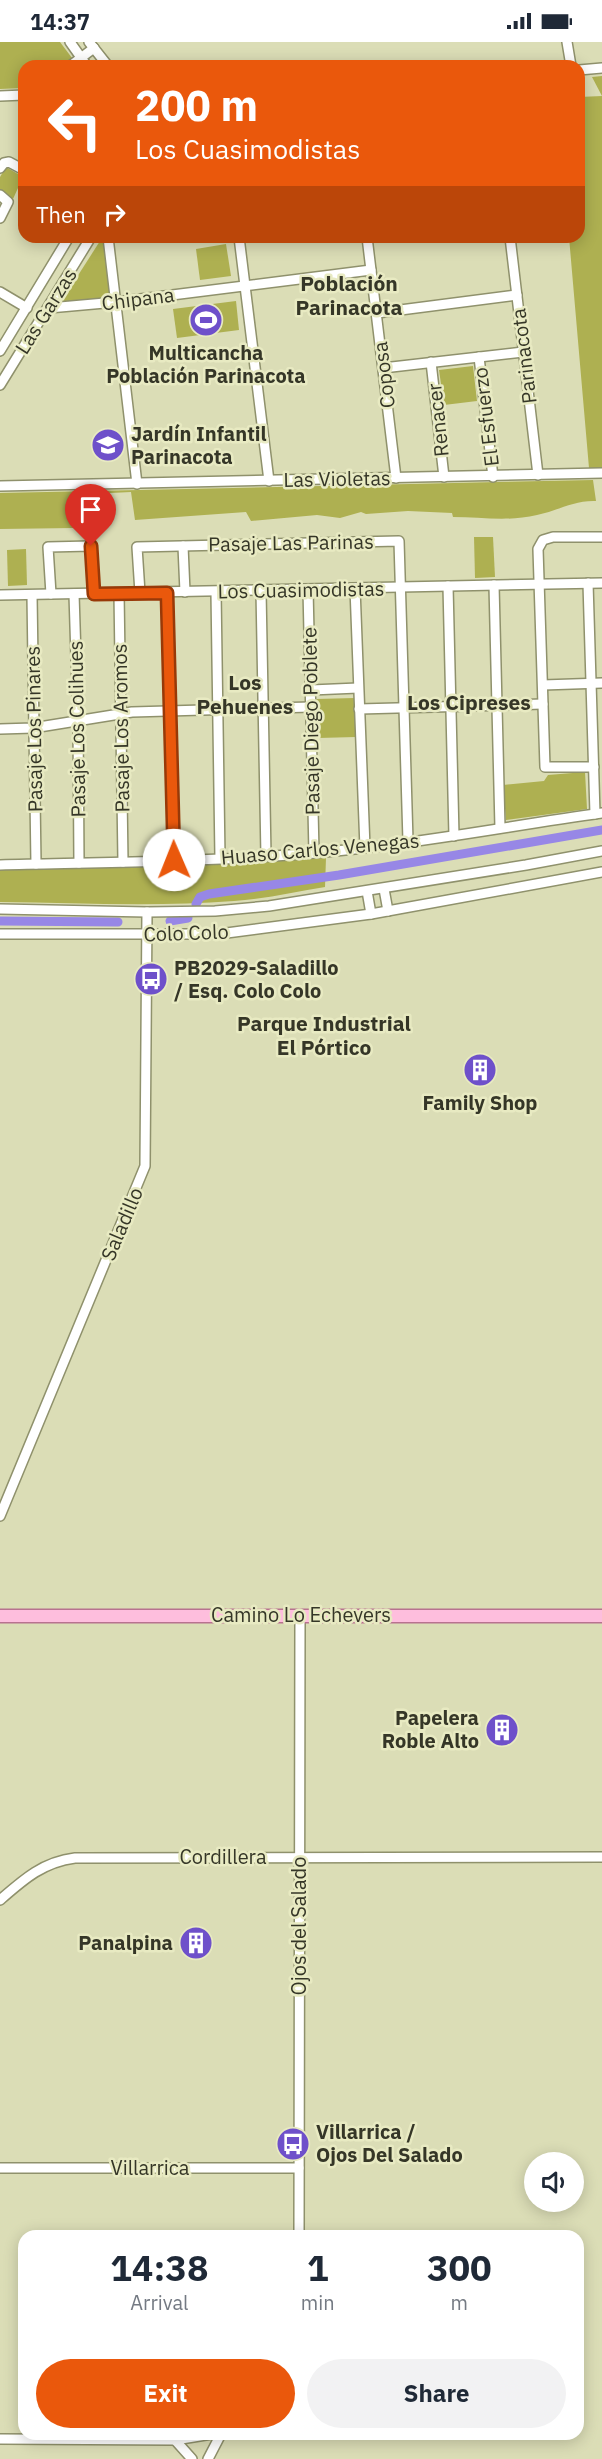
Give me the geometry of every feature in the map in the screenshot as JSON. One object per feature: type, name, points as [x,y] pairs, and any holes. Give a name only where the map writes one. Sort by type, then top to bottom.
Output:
[{"type":"main road","name":"Camino Lo Echevers","points":[[0,1616],[602,1616]]},
{"type":"street","points":[[70,42],[83,60]]},
{"type":"street","points":[[567,42],[570,60]]},
{"type":"street","points":[[77,60],[91,45],[103,60]]},
{"type":"street","points":[[585,69],[602,68]]},
{"type":"street","points":[[0,96],[18,95]]},
{"type":"street","points":[[0,168],[4,163],[9,162],[18,167]]},
{"type":"street","points":[[0,218],[4,198]]},
{"type":"street","name":"Las Garzas","points":[[0,351],[65,243]]},
{"type":"street","name":"Las Garzas","points":[[0,385],[87,243]]},
{"type":"street","points":[[109,243],[137,484]]},
{"type":"street","points":[[240,243],[268,481]]},
{"type":"street","name":"Coposa","points":[[368,243],[396,478]]},
{"type":"street","name":"Parinacota","points":[[511,243],[538,475]]},
{"type":"street","name":"Chipana","points":[[49,308],[116,302],[371,270]]},
{"type":"street","points":[[0,292],[27,308]]},
{"type":"street","points":[[377,312],[517,296]]},
{"type":"street","points":[[383,368],[524,352]]},
{"type":"street","name":"El Esfuerzo","points":[[479,357],[493,477]]},
{"type":"street","name":"Renacer","points":[[431,362],[444,477]]},
{"type":"street","name":"Las Violetas","points":[[0,486],[602,473]]},
{"type":"street","points":[[594,767],[545,767],[538,549],[543,540],[553,537],[602,537]]},
{"type":"street","name":"Pasaje Las Parinas","points":[[140,593],[137,547],[399,541],[402,587]]},
{"type":"street","points":[[51,594],[48,547],[91,546],[94,594]]},
{"type":"street","name":"Pasaje Las Parinas","points":[[183,546],[185,592]]},
{"type":"street","points":[[588,583],[594,767],[599,813]]},
{"type":"street","name":"Los Cuasimodistas","points":[[0,595],[602,583]]},
{"type":"street","points":[[494,585],[500,828]]},
{"type":"street","points":[[448,586],[454,836]]},
{"type":"street","points":[[402,587],[408,842]]},
{"type":"street","points":[[355,588],[365,848]]},
{"type":"street","name":"Pasaje Diego Poblete","points":[[308,590],[314,853]]},
{"type":"street","points":[[261,591],[266,856]]},
{"type":"street","points":[[216,592],[220,858]]},
{"type":"street","name":"Pasaje Los Aromos","points":[[119,593],[123,862]]},
{"type":"street","points":[[167,593],[174,860]]},
{"type":"street","name":"Pasaje Los Colihues","points":[[74,594],[79,863]]},
{"type":"street","name":"Pasaje Los Pinares","points":[[32,595],[36,864]]},
{"type":"street","points":[[543,685],[602,683]]},
{"type":"street","points":[[310,690],[358,688]]},
{"type":"street","points":[[359,709],[543,704]]},
{"type":"street","points":[[0,729],[33,728],[122,713],[311,707]]},
{"type":"street","name":"Huaso Carlos Venegas","points":[[0,865],[314,853],[454,836],[599,813]]},
{"type":"street","name":"Colo Colo","points":[[0,909],[147,912],[215,911],[269,906],[384,889],[602,851]]},
{"type":"street","name":"Colo Colo","points":[[0,934],[219,934],[371,914],[602,872]]},
{"type":"street","points":[[384,889],[388,910]]},
{"type":"street","points":[[367,891],[371,914]]},
{"type":"street","name":"Saladillo","points":[[0,1516],[145,1166],[147,912]]},
{"type":"street","name":"Ojos del Salado","points":[[299,2230],[300,1615]]},
{"type":"street","name":"Cordillera","points":[[0,1900],[34,1871],[66,1859],[602,1857]]},
{"type":"street","name":"Villarrica","points":[[0,2168],[299,2168]]},
{"type":"street","points":[[0,2439],[18,2439]]},
{"type":"street","points":[[175,2440],[192,2459]]},
{"type":"street","points":[[208,2459],[218,2440]]},
{"type":"shaded area","points":[[0,42],[60,42],[72,58],[69,60],[18,60],[18,88],[0,89]]},
{"type":"shaded area","points":[[602,76],[602,96],[592,77]]},
{"type":"shaded area","points":[[602,96],[602,468],[589,468],[570,243],[585,243],[585,97]]},
{"type":"shaded area","points":[[6,167],[18,174],[18,188],[13,199],[0,191],[0,177]]},
{"type":"shaded area","points":[[99,243],[105,244],[113,300],[65,306],[61,302]]},
{"type":"shaded area","points":[[226,244],[231,276],[200,280],[196,249]]},
{"type":"shaded area","name":"Multicancha Población Parinacota","points":[[236,301],[239,330],[177,338],[173,309]]},
{"type":"shaded area","points":[[473,366],[477,401],[444,405],[439,370]]},
{"type":"shaded area","points":[[593,480],[596,501],[580,502],[544,513],[516,518],[453,517],[452,513],[408,511],[366,514],[361,512],[340,518],[317,515],[251,521],[246,512],[135,520],[131,492],[70,495],[74,528],[0,529],[0,493]]},
{"type":"shaded area","points":[[474,537],[493,537],[495,577],[475,578]]},
{"type":"shaded area","points":[[26,549],[27,585],[8,586],[7,550]]},
{"type":"shaded area","points":[[355,698],[356,737],[318,738],[316,699]]},
{"type":"shaded area","points":[[585,772],[587,809],[506,820],[503,785],[544,781],[548,775]]},
{"type":"shaded area","points":[[326,858],[325,887],[257,899],[147,904],[0,902],[0,868]]},
{"type":"waterway","points":[[196,904],[200,897],[209,894],[339,875],[602,830]]},
{"type":"waterway","points":[[170,921],[188,918]]},
{"type":"waterway","points":[[0,921],[118,922]]},
{"type":"place","name":"Multicancha Población Parinacota","points":[[206,320]]},
{"type":"place","name":"Jardín Infantil Parinacota","points":[[108,445]]},
{"type":"place","name":"PB2029-Saladillo / Esq. Colo Colo","points":[[151,979]]},
{"type":"place","name":"Family Shop","points":[[480,1070]]},
{"type":"place","name":"Papelera Roble Alto","points":[[502,1730]]},
{"type":"place","name":"Panalpina","points":[[196,1943]]},
{"type":"place","name":"Villarrica / Ojos Del Salado","points":[[293,2144]]},
{"type":"district","name":"Población Parinacota","points":[[349,296]]},
{"type":"district","name":"Los Pehuenes","points":[[245,695]]},
{"type":"district","name":"Los Cipreses","points":[[469,703]]},
{"type":"district","name":"Parque Industrial El Pórtico","points":[[324,1036]]},
{"type":"route","points":[[91,546],[94,594],[167,593],[174,860]]}]
